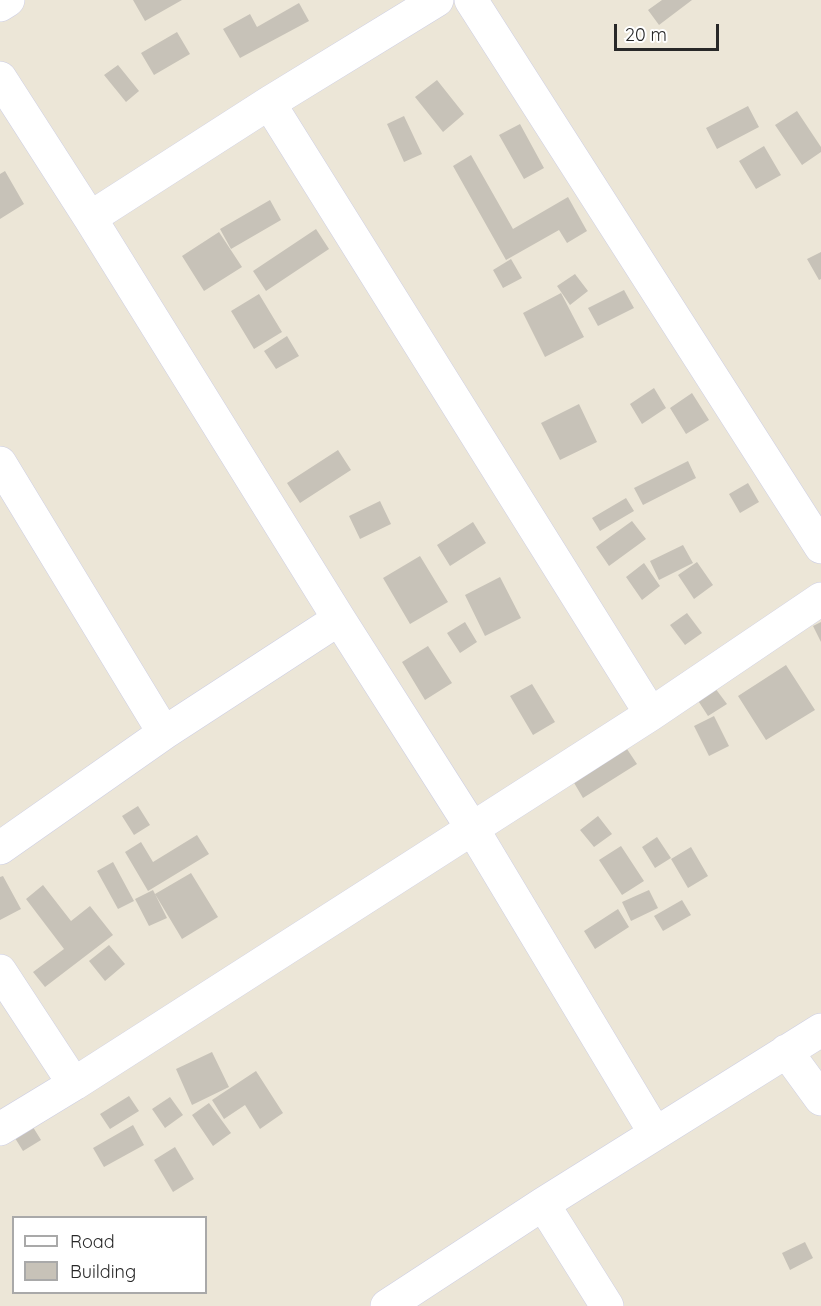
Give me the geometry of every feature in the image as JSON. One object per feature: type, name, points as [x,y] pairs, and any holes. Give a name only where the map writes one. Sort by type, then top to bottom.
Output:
[{"type":"street","points":[[0,5],[8,0]]},
{"type":"street","points":[[90,218],[437,0]]},
{"type":"street","points":[[471,0],[821,547]]},
{"type":"street","points":[[0,78],[472,828],[655,1133]]},
{"type":"street","points":[[270,103],[651,714]]},
{"type":"street","points":[[0,463],[164,733]]},
{"type":"street","points":[[0,1129],[74,1084],[651,714],[821,599]]},
{"type":"street","points":[[0,848],[164,733],[339,619]]},
{"type":"street","points":[[0,971],[74,1084]]},
{"type":"street","points":[[387,1306],[543,1204],[821,1030]]},
{"type":"street","points":[[786,1051],[821,1099]]},
{"type":"street","points":[[543,1204],[607,1306]]},
{"type":"building","points":[[133,0],[182,0],[145,21]]},
{"type":"building","points":[[662,0],[692,0],[659,25],[648,10]]},
{"type":"building","points":[[299,3],[309,21],[240,58],[223,29],[250,14],[257,27]]},
{"type":"building","points":[[177,32],[190,54],[154,75],[141,53]]},
{"type":"building","points":[[118,65],[139,91],[126,102],[104,75]]},
{"type":"building","points":[[437,80],[464,114],[443,132],[415,97]]},
{"type":"building","points":[[748,106],[759,127],[717,149],[706,128]]},
{"type":"building","points":[[797,111],[821,147],[821,152],[802,165],[775,125]]},
{"type":"building","points":[[404,116],[422,154],[404,162],[387,124]]},
{"type":"building","points":[[520,124],[544,168],[524,179],[499,135]]},
{"type":"building","points":[[764,146],[781,175],[756,189],[739,161]]},
{"type":"building","points":[[471,155],[513,229],[568,197],[587,231],[567,243],[559,230],[506,260],[453,166]]},
{"type":"building","points":[[5,171],[24,204],[0,219],[0,174]]},
{"type":"building","points":[[270,200],[281,220],[231,249],[220,229]]},
{"type":"building","points":[[316,229],[329,249],[266,291],[253,271]]},
{"type":"building","points":[[219,232],[242,267],[204,291],[182,256]]},
{"type":"building","points":[[821,252],[821,279],[819,280],[807,259]]},
{"type":"building","points":[[511,259],[522,278],[503,288],[493,270]]},
{"type":"building","points":[[575,274],[588,291],[570,305],[557,286]]},
{"type":"building","points":[[624,290],[634,308],[598,326],[588,308]]},
{"type":"building","points":[[561,293],[584,337],[545,357],[523,313]]},
{"type":"building","points":[[259,294],[282,332],[254,349],[231,311]]},
{"type":"building","points":[[287,336],[299,356],[276,369],[264,351]]},
{"type":"building","points":[[654,388],[666,408],[642,424],[630,404]]},
{"type":"building","points":[[692,393],[709,420],[686,434],[670,408]]},
{"type":"building","points":[[579,404],[597,442],[560,460],[541,423]]},
{"type":"building","points":[[338,450],[351,470],[300,503],[287,483]]},
{"type":"building","points":[[688,461],[696,478],[643,505],[634,488]]},
{"type":"building","points":[[748,483],[759,502],[740,513],[729,494]]},
{"type":"building","points":[[626,498],[634,511],[600,531],[592,518]]},
{"type":"building","points":[[380,501],[391,524],[360,539],[349,516]]},
{"type":"building","points":[[632,521],[646,539],[609,566],[596,547]]},
{"type":"building","points":[[473,522],[486,543],[450,566],[437,545]]},
{"type":"building","points":[[683,545],[693,563],[659,580],[650,561]]},
{"type":"building","points":[[420,556],[448,602],[410,624],[383,578]]},
{"type":"building","points":[[697,562],[713,585],[694,599],[678,575]]},
{"type":"building","points":[[644,563],[660,586],[642,600],[626,577]]},
{"type":"building","points":[[500,577],[521,618],[485,636],[465,595]]},
{"type":"building","points":[[687,613],[702,633],[685,645],[670,625]]},
{"type":"building","points":[[465,622],[477,642],[460,653],[447,633]]},
{"type":"building","points":[[821,622],[821,642],[813,626]]},
{"type":"building","points":[[428,646],[452,683],[425,700],[402,662]]},
{"type":"building","points":[[786,665],[815,710],[766,740],[738,696]]},
{"type":"building","points":[[532,684],[555,722],[533,735],[510,696]]},
{"type":"building","points":[[715,688],[727,704],[708,716],[697,699]]},
{"type":"building","points":[[714,716],[729,746],[709,756],[694,726]]},
{"type":"building","points":[[623,743],[637,764],[583,798],[570,776]]},
{"type":"building","points":[[138,806],[150,825],[134,835],[122,816]]},
{"type":"building","points":[[598,816],[612,834],[594,847],[580,830]]},
{"type":"building","points":[[197,835],[209,854],[148,891],[125,852],[141,842],[153,862]]},
{"type":"building","points":[[657,837],[671,858],[655,868],[642,847]]},
{"type":"building","points":[[621,846],[644,881],[622,895],[599,860]]},
{"type":"building","points":[[691,847],[708,876],[688,888],[671,859]]},
{"type":"building","points":[[113,862],[134,901],[118,909],[97,871]]},
{"type":"building","points":[[191,873],[218,917],[182,939],[155,894]]},
{"type":"building","points":[[3,876],[21,909],[0,920],[0,877]]},
{"type":"building","points":[[43,885],[71,921],[90,906],[113,935],[45,987],[33,972],[64,949],[26,899]]},
{"type":"building","points":[[153,890],[167,918],[149,926],[135,899]]},
{"type":"building","points":[[649,890],[658,908],[631,921],[622,902]]},
{"type":"building","points":[[682,900],[691,915],[663,931],[654,916]]},
{"type":"building","points":[[618,909],[629,927],[595,949],[584,931]]},
{"type":"building","points":[[109,945],[125,964],[105,981],[89,961]]},
{"type":"building","points":[[212,1052],[229,1087],[192,1105],[176,1069]]},
{"type":"building","points":[[256,1071],[283,1113],[260,1129],[245,1105],[224,1119],[212,1100]]},
{"type":"building","points":[[129,1096],[139,1111],[110,1129],[100,1114]]},
{"type":"building","points":[[170,1097],[183,1115],[165,1128],[152,1109]]},
{"type":"building","points":[[209,1103],[231,1133],[213,1146],[192,1115]]},
{"type":"building","points":[[28,1119],[41,1140],[23,1151],[10,1130]]},
{"type":"building","points":[[133,1125],[144,1145],[104,1167],[93,1148]]},
{"type":"building","points":[[175,1147],[194,1179],[173,1192],[154,1160]]},
{"type":"building","points":[[805,1242],[813,1258],[790,1270],[782,1253]]}]
